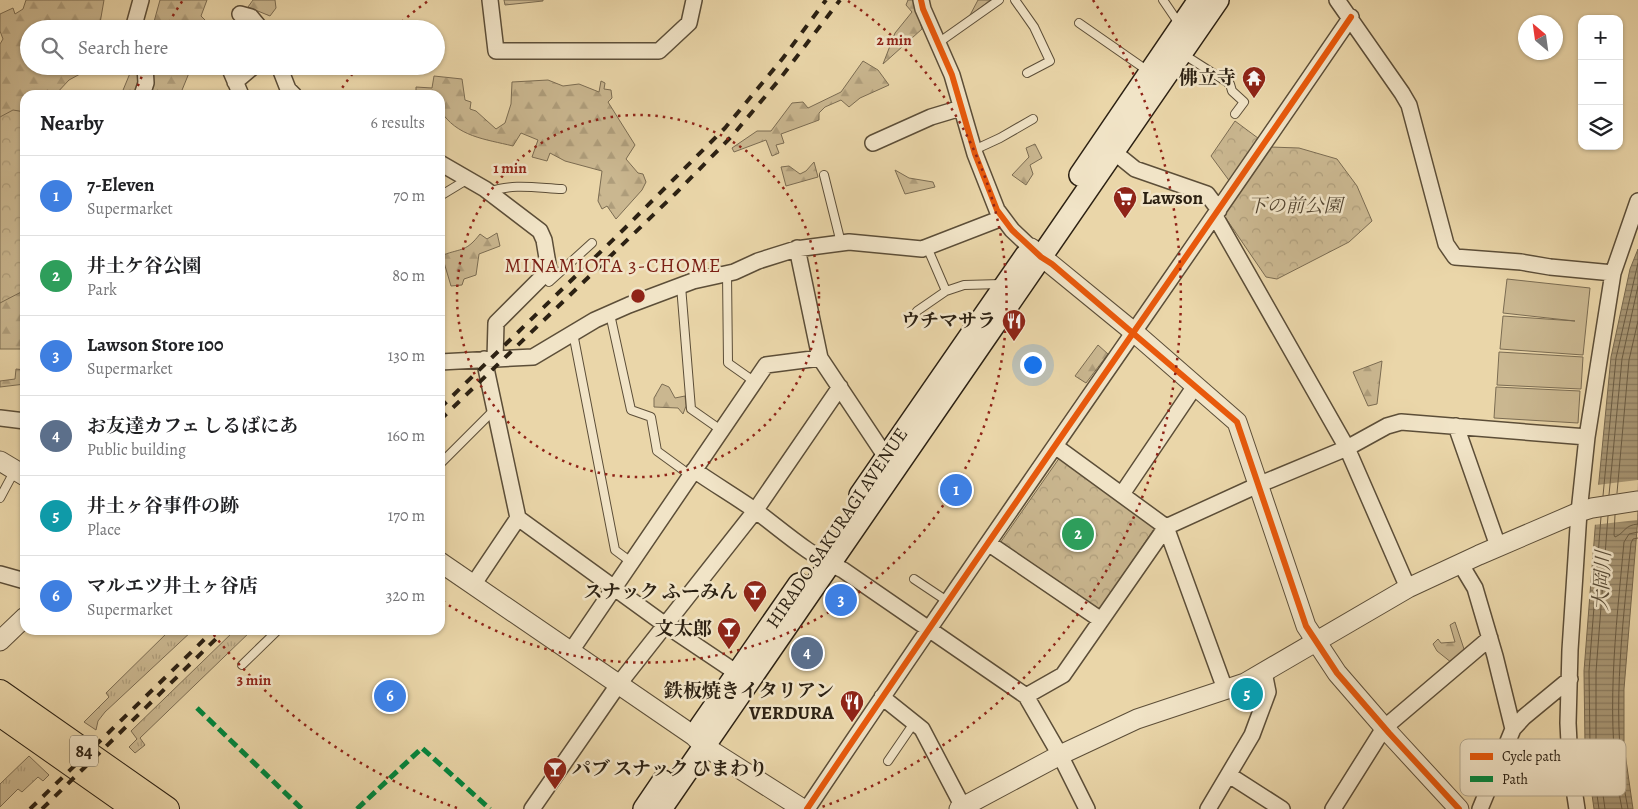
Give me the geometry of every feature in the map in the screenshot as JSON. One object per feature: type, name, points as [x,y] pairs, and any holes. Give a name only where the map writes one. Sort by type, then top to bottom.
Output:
[{"type":"main road","points":[[1036,252],[1149,72],[1199,0]]},
{"type":"main road","points":[[1036,252],[1114,152],[1218,0]]},
{"type":"main road","name":"HIRADO SAKURAGI AVENUE","points":[[661,809],[737,673],[824,561],[886,456],[1005,284],[1036,252]]},
{"type":"main road","name":"HIRADO SAKURAGI AVENUE","points":[[644,809],[699,741],[1036,252]]},
{"type":"main road","name":"84","points":[[0,692],[168,809]]},
{"type":"main road","name":"84","points":[[0,714],[135,809]]},
{"type":"street","points":[[135,20],[141,0]]},
{"type":"street","points":[[490,0],[496,50],[660,51],[689,23],[694,0]]},
{"type":"street","points":[[921,0],[922,9],[952,75],[974,150],[1002,218],[1036,252],[1237,422],[1306,626],[1337,673],[1384,728],[1459,809]]},
{"type":"street","points":[[1337,0],[1409,105],[1446,244],[1455,258],[1521,262],[1550,267],[1613,273]]},
{"type":"street","points":[[240,14],[251,17],[254,20]]},
{"type":"street","points":[[807,809],[947,601],[1351,18]]},
{"type":"street","points":[[144,90],[146,75]]},
{"type":"street","points":[[232,75],[238,88]]},
{"type":"street","points":[[238,88],[247,75]]},
{"type":"street","points":[[283,75],[289,90]]},
{"type":"street","points":[[873,143],[931,117],[961,108]]},
{"type":"street","points":[[1114,152],[1135,168],[1207,194],[1347,448],[1408,588]]},
{"type":"street","points":[[445,166],[489,192],[540,231],[544,240],[549,270],[496,323],[490,359],[495,409],[518,518],[664,624],[737,673]]},
{"type":"street","points":[[1569,739],[1570,650],[1586,510],[1587,437],[1613,273],[1638,201]]},
{"type":"street","points":[[445,362],[533,357],[594,320],[693,281],[727,273],[797,248],[841,243],[922,249],[1002,218]]},
{"type":"street","points":[[797,248],[820,358],[886,456]]},
{"type":"street","points":[[571,651],[766,365],[820,358]]},
{"type":"street","points":[[1122,494],[1196,386]]},
{"type":"street","points":[[532,809],[618,685],[664,624],[755,511],[840,387]]},
{"type":"street","points":[[0,418],[20,420]]},
{"type":"street","points":[[1026,696],[1063,675],[1166,527],[1258,485],[1347,448],[1387,426],[1401,422],[1587,437]]},
{"type":"street","points":[[1456,426],[1498,546]]},
{"type":"street","points":[[1055,446],[1166,527],[1225,689]]},
{"type":"street","points":[[692,472],[755,511],[824,561],[843,570],[1026,696],[1060,755],[1087,809]]},
{"type":"street","points":[[882,697],[922,730],[961,808],[1060,755],[1137,719],[1245,683],[1408,588],[1460,563],[1586,510],[1638,501]]},
{"type":"street","points":[[473,585],[518,518]]},
{"type":"street","points":[[988,543],[1101,620]]},
{"type":"street","points":[[1460,563],[1475,588],[1514,729]]},
{"type":"street","points":[[445,565],[699,741],[803,809]]},
{"type":"street","points":[[0,574],[20,580]]},
{"type":"street","points":[[0,641],[20,622]]},
{"type":"street","points":[[1333,809],[1384,728],[1490,638]]},
{"type":"street","points":[[1208,809],[1252,735],[1268,692],[1264,672]]},
{"type":"street","points":[[1510,739],[1514,729],[1524,718],[1570,678]]},
{"type":"street","points":[[1229,775],[1282,809]]},
{"type":"street","points":[[1480,809],[1486,796]]},
{"type":"street","points":[[1574,796],[1577,809]]},
{"type":"lane","points":[[938,43],[999,0]]},
{"type":"lane","points":[[1015,0],[1034,27],[1050,61],[1027,72]]},
{"type":"lane","points":[[1163,0],[1181,26]]},
{"type":"lane","points":[[1079,23],[1149,72]]},
{"type":"lane","points":[[1182,52],[1230,84],[1232,91],[1244,102],[1235,114]]},
{"type":"lane","points":[[974,150],[1033,119]]},
{"type":"lane","points":[[824,175],[841,243]]},
{"type":"lane","points":[[445,193],[468,179]]},
{"type":"lane","points":[[489,192],[500,188],[522,187],[562,189]]},
{"type":"lane","points":[[544,276],[549,282],[592,243]]},
{"type":"lane","points":[[927,247],[946,291]]},
{"type":"lane","points":[[727,273],[728,363],[755,382]]},
{"type":"lane","points":[[917,311],[946,291],[964,285],[1005,284]]},
{"type":"lane","points":[[681,286],[691,409],[721,430]]},
{"type":"lane","points":[[610,314],[631,410],[652,417],[657,451],[692,472]]},
{"type":"lane","points":[[573,333],[615,550],[631,562]]},
{"type":"lane","points":[[445,459],[495,409]]},
{"type":"lane","points":[[0,498],[13,469]]},
{"type":"lane","points":[[914,579],[947,601]]},
{"type":"lane","points":[[242,665],[273,635]]},
{"type":"lane","points":[[888,761],[914,723]]},
{"type":"green space","points":[[26,0],[104,0],[101,20],[20,20],[20,75],[78,75],[69,80],[60,90],[20,90],[20,349],[0,349],[0,44],[3,39],[0,31],[0,14],[13,8],[15,14],[23,9]]},
{"type":"green space","points":[[160,0],[207,0],[201,16],[205,20],[154,20]]},
{"type":"green space","points":[[253,0],[275,0],[276,8],[270,16],[248,7]]},
{"type":"green space","points":[[504,0],[543,0],[543,1],[505,5]]},
{"type":"green space","points":[[908,0],[914,0],[922,29],[883,64],[895,33],[912,12],[906,5]]},
{"type":"green space","points":[[978,0],[990,0],[969,17]]},
{"type":"green space","points":[[863,61],[878,70],[889,85],[860,98],[849,107],[841,100],[825,107],[819,113],[819,120],[781,134],[784,143],[776,145],[779,153],[772,156],[766,140],[734,152],[732,148],[757,131],[771,131],[792,103],[803,102],[808,108],[841,92]]},
{"type":"green space","points":[[129,75],[188,75],[182,90],[123,90]]},
{"type":"green space","points":[[434,76],[462,79],[465,100],[471,102],[470,109],[476,111],[496,129],[505,123],[511,104],[512,82],[548,80],[563,86],[579,84],[599,92],[601,81],[605,83],[604,89],[611,90],[612,98],[608,102],[635,145],[626,159],[638,173],[643,174],[646,182],[642,190],[616,219],[607,206],[602,209],[598,201],[602,171],[565,161],[550,153],[547,161],[532,157],[538,140],[521,133],[513,146],[472,136],[455,126],[445,116],[445,90],[416,90],[416,87],[432,88]]},
{"type":"green space","points":[[13,110],[20,111],[20,293],[0,303],[0,117]]},
{"type":"green space","name":"下の前公園","points":[[1235,121],[1270,147],[1299,148],[1337,159],[1357,186],[1372,221],[1349,242],[1277,279],[1266,277],[1223,214],[1239,194],[1211,156]]},
{"type":"green space","points":[[1035,144],[1042,158],[1030,165],[1033,174],[1026,185],[1012,175],[1029,157],[1026,148]]},
{"type":"green space","points":[[814,162],[818,177],[786,186],[781,167],[789,166],[800,174],[806,171]]},
{"type":"green space","points":[[895,170],[909,178],[933,182],[935,187],[905,194]]},
{"type":"green space","points":[[497,233],[500,246],[479,254],[476,275],[464,279],[462,285],[451,286],[445,266],[445,254],[467,247],[480,234],[487,239]]},
{"type":"green space","points":[[1507,279],[1590,288],[1583,355],[1500,349],[1503,316],[1575,321],[1503,313]]},
{"type":"green space","points":[[1098,345],[1108,354],[1086,383],[1075,376]]},
{"type":"green space","points":[[1499,352],[1583,357],[1581,389],[1497,385]]},
{"type":"green space","points":[[1382,361],[1377,404],[1368,406],[1353,372]]},
{"type":"green space","points":[[16,369],[20,369],[20,385],[0,387],[0,381],[15,379]]},
{"type":"green space","points":[[662,384],[669,387],[675,398],[685,396],[686,406],[683,414],[678,408],[654,407],[654,398]]},
{"type":"green space","points":[[1496,387],[1580,391],[1578,423],[1494,418]]},
{"type":"green space","points":[[1060,457],[1156,526],[1098,612],[1000,543]]},
{"type":"green space","points":[[1455,622],[1464,649],[1452,663],[1437,651],[1433,644],[1438,639],[1441,643],[1455,642],[1450,625]]},
{"type":"green space","points":[[165,635],[188,635],[105,712],[98,721],[96,730],[84,722],[109,697],[106,693]]},
{"type":"green space","points":[[230,635],[247,635],[140,738],[145,745],[135,753],[129,747],[137,739],[131,731]]},
{"type":"green space","points":[[29,756],[49,775],[43,781],[38,777],[22,792],[18,789],[0,807],[0,784]]},
{"type":"water","name":"大岡川","points":[[1638,249],[1638,517],[1624,689],[1624,739],[1585,739],[1584,671],[1598,491],[1611,357],[1630,269]]},
{"type":"water","points":[[1626,760],[1633,809],[1594,809],[1592,796],[1626,796]]},
{"type":"pier","points":[[1638,480],[1637,520],[1593,525],[1596,485]]},
{"type":"railway","points":[[445,403],[725,128],[783,58],[826,0]]},
{"type":"railway","points":[[445,415],[675,194],[732,136],[779,80],[840,0]]},
{"type":"railway","points":[[30,809],[209,635]]},
{"type":"railway","points":[[42,809],[220,635]]},
{"type":"marked path","points":[[197,708],[302,809]]},
{"type":"marked path","points":[[357,809],[422,748],[490,809]]},
{"type":"cycle path","points":[[921,0],[923,9],[952,75],[975,154],[997,210],[1012,230],[1041,257],[1052,264],[1237,422],[1306,626],[1337,673],[1459,809]]},
{"type":"cycle path","points":[[807,809],[1351,17]]},
{"type":"place","name":"佛立寺","points":[[1254,99]]},
{"type":"place","name":"Lawson","points":[[1125,219]]},
{"type":"place","name":"ウチマサラ","points":[[1014,342]]},
{"type":"place","name":"7-Eleven","points":[[956,490]]},
{"type":"place","name":"井土ケ谷公園","points":[[1078,534]]},
{"type":"place","name":"Lawson Store 100","points":[[841,600]]},
{"type":"place","name":"スナック ふーみん","points":[[755,613]]},
{"type":"place","name":"文太郎","points":[[729,650]]},
{"type":"place","name":"お友達カフェ しるばにあ","points":[[807,653]]},
{"type":"place","name":"井土ヶ谷事件の跡","points":[[1247,694]]},
{"type":"place","name":"マルエツ井土ヶ谷店","points":[[390,696]]},
{"type":"place","name":"鉄板焼きイタリアン VERDURA","points":[[852,723]]},
{"type":"place","name":"パブ スナック ひまわり","points":[[555,790]]},
{"type":"district","name":"MINAMIOTA 3-CHOME","points":[[613,265]]}]
